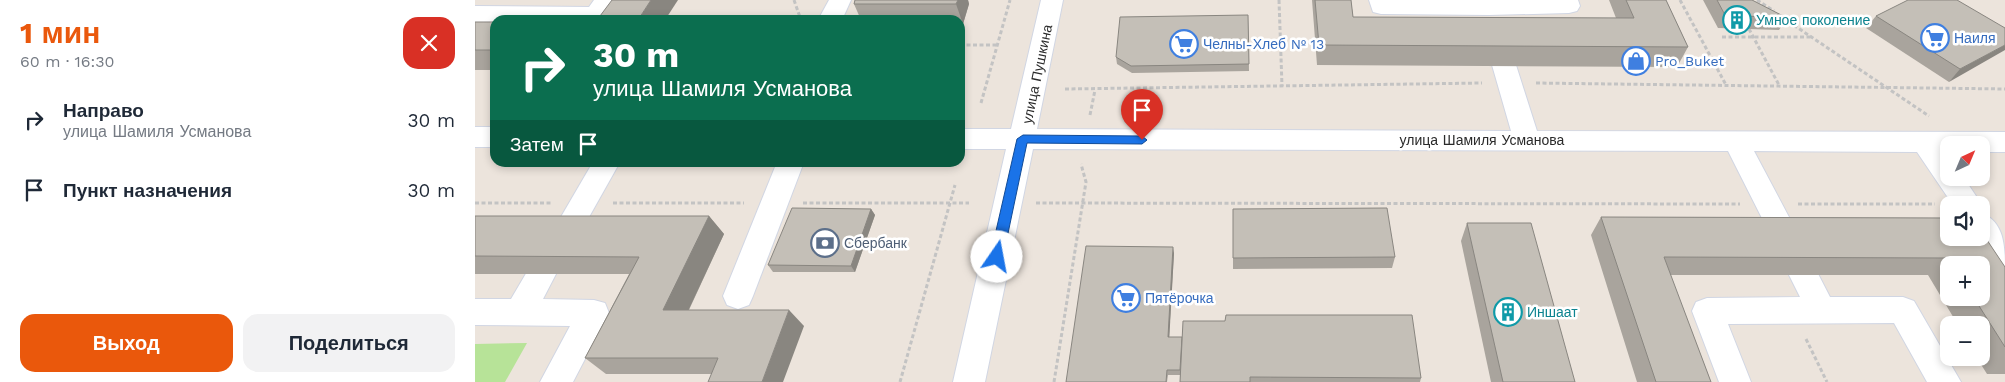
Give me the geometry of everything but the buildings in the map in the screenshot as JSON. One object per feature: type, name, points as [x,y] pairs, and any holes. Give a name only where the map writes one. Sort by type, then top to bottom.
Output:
[{"type":"street","points":[[595,15],[606,0]]},
{"type":"street","points":[[832,15],[840,0]]},
{"type":"street","name":"улица Пушкина","points":[[969,382],[1053,0]]},
{"type":"street","points":[[1380,0],[1381,7],[1491,19],[1569,6],[1567,0]]},
{"type":"street","points":[[475,14],[490,15]]},
{"type":"street","points":[[1504,65],[1527,140]]},
{"type":"street","points":[[475,137],[490,137]]},
{"type":"street","name":"улица Шамиля Усманова","points":[[965,139],[1940,141]]},
{"type":"street","points":[[1736,141],[1785,236]]},
{"type":"street","points":[[1924,141],[1940,164]]},
{"type":"street","name":"улица Шамиля Усманова","points":[[1990,142],[2005,142]]},
{"type":"street","points":[[565,234],[604,167]]},
{"type":"street","points":[[738,296],[789,167]]},
{"type":"street","points":[[1990,237],[2005,259]]},
{"type":"street","points":[[520,312],[541,274]]},
{"type":"street","points":[[1804,275],[1807,311]]},
{"type":"street","points":[[1735,382],[1707,311],[1903,310],[1945,382]]},
{"type":"street","points":[[475,312],[594,313],[556,382]]},
{"type":"path","points":[[794,0],[799,15]]},
{"type":"path","points":[[981,103],[1010,0]]},
{"type":"path","points":[[1279,0],[1282,86]]},
{"type":"path","points":[[1680,0],[1726,85]]},
{"type":"path","points":[[1757,0],[1958,136]]},
{"type":"path","points":[[1749,29],[1780,85]]},
{"type":"path","points":[[1722,37],[1812,37]]},
{"type":"path","points":[[965,45],[998,45]]},
{"type":"path","points":[[1090,115],[1095,90]]},
{"type":"path","points":[[1054,382],[1086,182],[1081,164]]},
{"type":"path","points":[[900,382],[955,185]]},
{"type":"path","points":[[475,203],[969,203]]},
{"type":"path","points":[[1028,203],[1940,205]]},
{"type":"path","points":[[1807,311],[1827,382]]},
{"type":"green space","points":[[527,343],[505,382],[475,382],[475,344]]},
{"type":"place","name":"Умное поколение","points":[[1737,20]]},
{"type":"place","name":"Наиля","points":[[1935,38]]},
{"type":"place","name":"Челны-Хлеб № 13","points":[[1184,44]]},
{"type":"place","name":"Pro_Buket","points":[[1636,61]]},
{"type":"place","name":"Сбербанк","points":[[825,243]]},
{"type":"place","name":"Пятёрочка","points":[[1126,298]]},
{"type":"place","name":"Иншаат","points":[[1508,312]]},
{"type":"route","points":[[997,257],[1023,139],[1142,140]]}]
